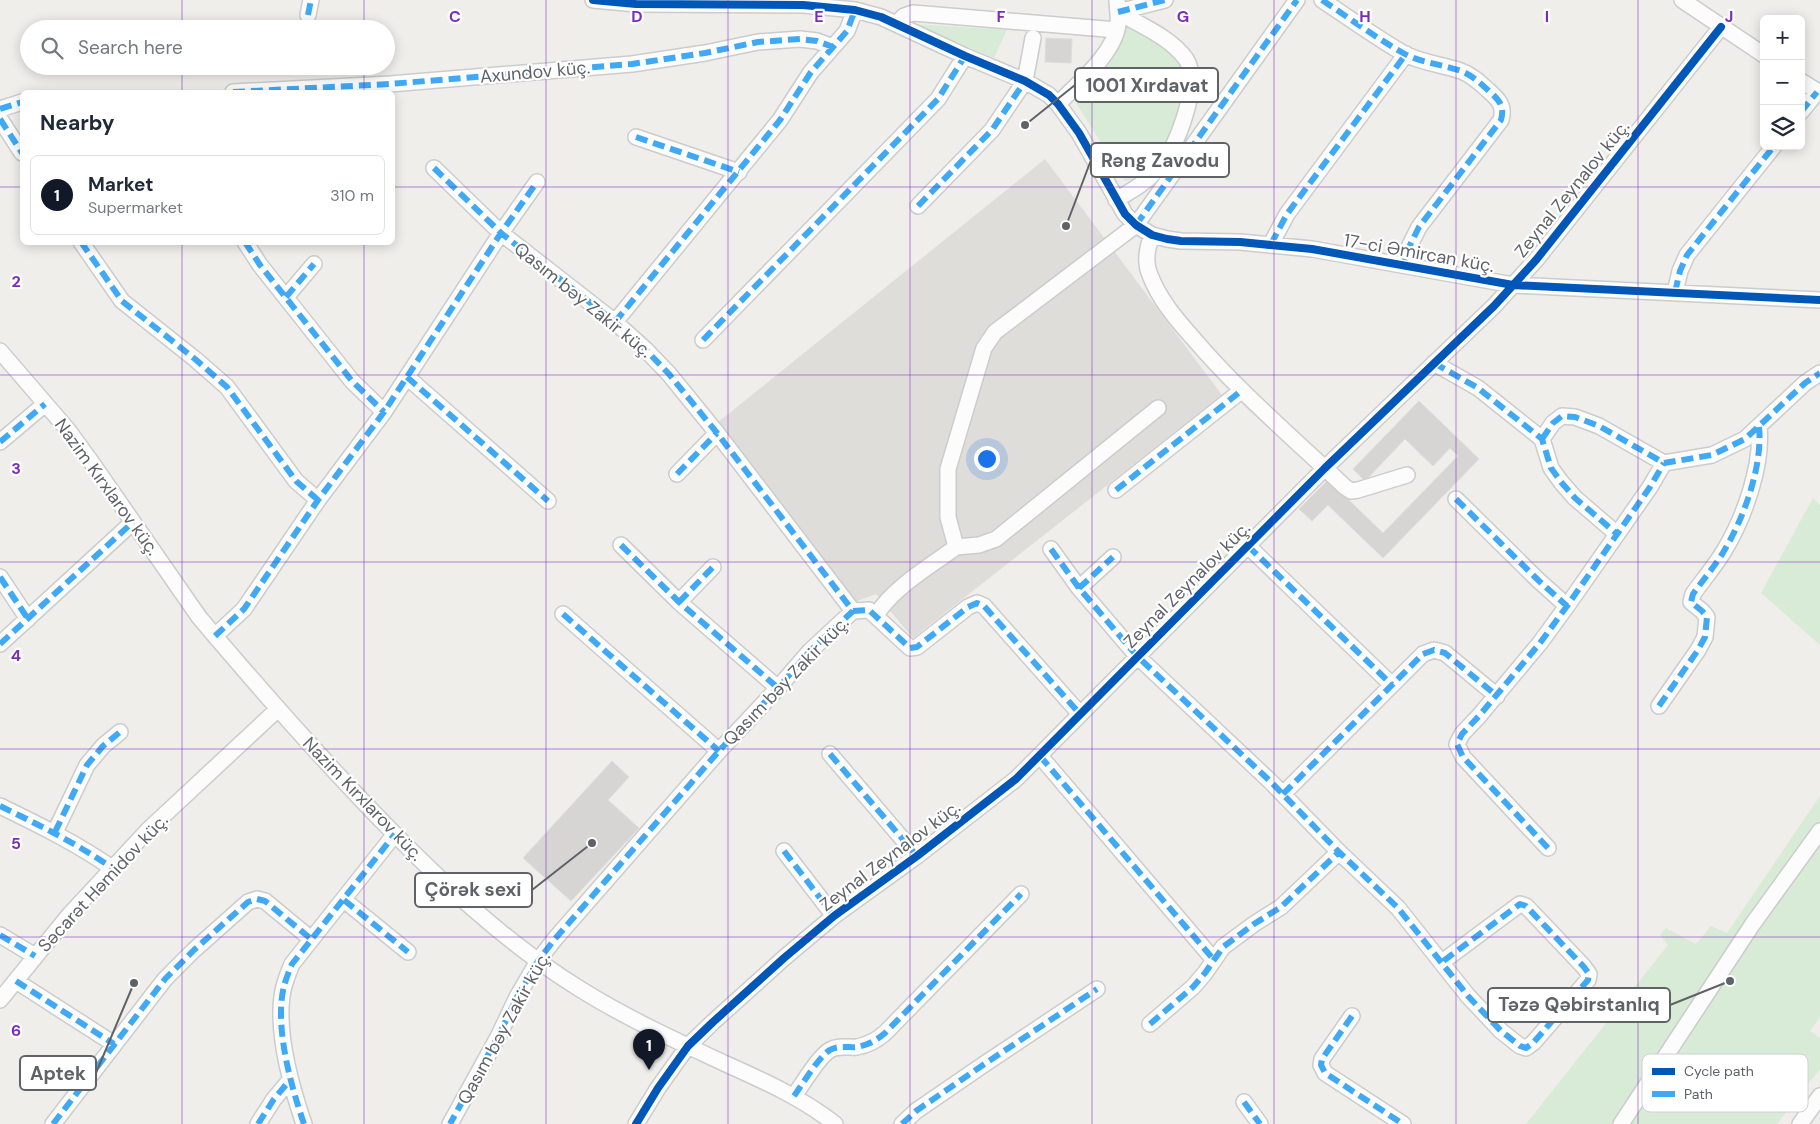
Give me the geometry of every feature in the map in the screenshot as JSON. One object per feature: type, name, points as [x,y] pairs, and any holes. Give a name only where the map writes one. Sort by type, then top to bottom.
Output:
[{"type":"street","name":"17-ci Əmircan küç.","points":[[593,0],[636,4],[804,2],[855,10],[881,17],[965,56],[1026,81],[1049,95],[1079,133],[1125,214],[1136,225],[1152,235],[1181,241],[1271,244],[1513,285],[1819,296]]},
{"type":"street","points":[[1117,6],[1165,0]]},
{"type":"street","points":[[956,547],[948,517],[948,469],[984,348],[995,332],[1136,225],[1297,0]]},
{"type":"street","points":[[1322,0],[1406,54],[1424,62],[1462,72],[1474,78],[1500,101],[1504,111],[1501,120],[1419,227],[1403,265]]},
{"type":"street","points":[[1682,0],[1760,52]]},
{"type":"street","points":[[1058,104],[1103,57],[1114,41],[1118,23],[1117,6]]},
{"type":"street","points":[[1116,200],[1149,178],[1167,158],[1184,120],[1192,85],[1192,72],[1186,60],[1176,49],[1168,41],[1117,6]]},
{"type":"street","points":[[615,322],[739,172],[785,113],[811,72],[847,32],[855,10]]},
{"type":"street","points":[[896,24],[904,16],[913,13],[1117,30]]},
{"type":"street","name":"Zeynal Zeynalov küç.","points":[[636,1124],[658,1088],[688,1046],[784,958],[834,916],[990,800],[1040,756],[1325,468],[1494,306],[1536,260],[1721,26]]},
{"type":"street","points":[[918,206],[992,130],[1026,81],[1033,38]]},
{"type":"street","name":"Axundov küç.","points":[[304,90],[632,64],[704,53],[758,42],[800,39],[817,41],[833,47]]},
{"type":"street","points":[[1271,244],[1287,214],[1406,54]]},
{"type":"street","points":[[703,340],[938,98],[965,56]]},
{"type":"street","points":[[1805,84],[1819,93],[1805,108]]},
{"type":"street","points":[[0,109],[20,103]]},
{"type":"street","points":[[0,119],[20,150]]},
{"type":"street","points":[[636,137],[739,172]]},
{"type":"street","points":[[1675,292],[1680,271],[1687,255],[1771,150]]},
{"type":"street","name":"Qasım bəy Zakir küç.","points":[[434,168],[501,233],[615,322],[669,374],[717,433],[853,611],[810,651],[719,751],[554,940],[517,997],[499,1035],[450,1124]]},
{"type":"street","points":[[215,636],[244,609],[318,500],[384,412],[501,233],[537,182]]},
{"type":"street","points":[[1152,235],[1147,247],[1146,260],[1149,274],[1158,293],[1175,317],[1217,367],[1241,391],[1345,487],[1351,490],[1358,490],[1407,475]]},
{"type":"street","points":[[83,245],[122,301],[227,387],[296,481],[318,500]]},
{"type":"street","points":[[247,245],[260,265],[352,381],[384,412]]},
{"type":"street","points":[[286,297],[314,264]]},
{"type":"street","name":"Nazim Kırxlarov küç.","points":[[0,351],[92,463],[215,636],[329,766],[439,878],[480,915],[538,962],[580,990],[688,1046],[794,1096],[835,1124]]},
{"type":"street","points":[[1434,363],[1478,388],[1542,439],[1551,468],[1560,482],[1575,498],[1617,534]]},
{"type":"street","points":[[1542,439],[1553,423],[1562,416],[1575,417],[1600,426],[1664,463],[1712,455],[1745,440],[1805,383],[1820,372]]},
{"type":"street","points":[[407,377],[548,501]]},
{"type":"street","points":[[1116,490],[1241,391]]},
{"type":"street","points":[[0,442],[45,404]]},
{"type":"street","points":[[876,615],[884,602],[895,591],[956,547],[978,545],[996,539],[1158,408]]},
{"type":"street","points":[[1659,706],[1705,637],[1707,617],[1691,602],[1692,594],[1724,551],[1735,531],[1753,483],[1760,443],[1759,427]]},
{"type":"street","points":[[677,474],[717,433]]},
{"type":"street","points":[[1548,848],[1463,757],[1457,744],[1462,734],[1497,696],[1540,643],[1617,534],[1664,463]]},
{"type":"street","points":[[1456,499],[1567,606]]},
{"type":"street","points":[[0,644],[133,522]]},
{"type":"street","points":[[621,545],[679,602],[778,688]]},
{"type":"street","points":[[1248,546],[1392,685]]},
{"type":"street","points":[[1051,549],[1079,588],[1137,656],[1283,794],[1338,852],[1398,908],[1468,996],[1501,1031],[1520,1046],[1526,1048],[1533,1044],[1588,980],[1589,974],[1526,906],[1520,904],[1442,962]]},
{"type":"street","points":[[1079,588],[1113,557]]},
{"type":"street","points":[[679,602],[713,567]]},
{"type":"street","points":[[0,577],[28,619]]},
{"type":"street","points":[[853,611],[869,610],[910,648],[917,647],[968,607],[976,603],[984,606],[1080,714]]},
{"type":"street","points":[[563,614],[719,751]]},
{"type":"street","points":[[1283,794],[1423,654],[1434,650],[1445,653],[1497,696]]},
{"type":"street","name":"Səcarət Həmidov küç.","points":[[0,1000],[112,868],[148,830],[278,709]]},
{"type":"street","points":[[55,832],[87,765],[103,746],[120,732]]},
{"type":"street","points":[[830,754],[917,856]]},
{"type":"street","points":[[1040,756],[1214,960]]},
{"type":"street","points":[[0,806],[55,832],[112,868]]},
{"type":"street","points":[[1667,1054],[1752,925],[1820,831]]},
{"type":"street","points":[[304,1124],[290,1080],[280,1020],[284,987],[292,964],[394,834]]},
{"type":"street","points":[[784,851],[834,916]]},
{"type":"street","points":[[1150,1024],[1206,973],[1214,960],[1230,942],[1281,907],[1338,852]]},
{"type":"street","points":[[794,1096],[830,1049],[858,1046],[876,1041],[885,1033],[1021,894]]},
{"type":"street","points":[[53,1124],[164,979],[248,902],[256,899],[265,901],[311,939]]},
{"type":"street","points":[[344,900],[408,952]]},
{"type":"street","points":[[0,936],[36,956]]},
{"type":"street","points":[[16,981],[114,1044]]},
{"type":"street","points":[[902,1124],[916,1111],[1097,989]]},
{"type":"street","points":[[1352,1016],[1322,1059],[1321,1065],[1325,1073],[1402,1124]]},
{"type":"street","points":[[258,1124],[274,1098],[290,1080]]},
{"type":"street","points":[[1621,1124],[1642,1092]]},
{"type":"street","points":[[1800,1124],[1820,1096]]},
{"type":"street","points":[[1244,1102],[1260,1124]]},
{"type":"shaded area","points":[[1045,159],[1222,395],[913,638],[876,594],[855,602],[717,423]]},
{"type":"green space","points":[[913,24],[1007,30],[994,58]]},
{"type":"green space","points":[[1126,26],[1154,40],[1173,54],[1183,71],[1183,87],[1175,123],[1159,157],[1140,178],[1125,181],[1076,103],[1101,77]]},
{"type":"green space","points":[[1813,498],[1820,505],[1820,645],[1761,593]]},
{"type":"green space","points":[[1820,796],[1820,1017],[1810,1031],[1820,1038],[1820,1069],[1808,1084],[1808,1054],[1642,1054],[1642,1112],[1786,1112],[1777,1124],[1526,1124],[1668,945],[1660,935],[1666,928],[1696,944],[1711,926],[1727,933]]},
{"type":"building","points":[[1046,38],[1072,39],[1071,63],[1045,62]]},
{"type":"building","points":[[1419,401],[1479,459],[1383,558],[1328,505],[1312,521],[1299,509],[1328,480],[1383,533],[1458,456],[1450,448],[1433,466],[1405,439],[1365,481],[1353,469]]},
{"type":"building","points":[[612,761],[629,777],[608,800],[639,828],[571,901],[523,858]]},
{"type":"marked path","points":[[308,15],[311,0]]},
{"type":"marked path","points":[[1118,12],[1165,0]]},
{"type":"marked path","points":[[1136,225],[1297,0]]},
{"type":"marked path","points":[[1322,0],[1403,53],[1469,75],[1493,94],[1502,107],[1501,120],[1419,227],[1403,265]]},
{"type":"marked path","points":[[615,322],[780,120],[811,72],[847,31],[855,10]]},
{"type":"marked path","points":[[272,90],[390,84],[632,64],[705,53],[758,42],[800,39],[817,41],[833,47]]},
{"type":"marked path","points":[[1271,244],[1287,214],[1406,54]]},
{"type":"marked path","points":[[703,340],[938,99],[965,56]]},
{"type":"marked path","points":[[918,206],[992,130],[1025,81]]},
{"type":"marked path","points":[[1805,107],[1817,92]]},
{"type":"marked path","points":[[0,109],[20,103]]},
{"type":"marked path","points":[[0,119],[20,150]]},
{"type":"marked path","points":[[636,137],[739,172]]},
{"type":"marked path","points":[[1675,292],[1680,271],[1687,255],[1771,150]]},
{"type":"marked path","points":[[434,168],[501,233],[615,322],[669,374],[717,433],[853,611],[810,651],[719,751],[554,940],[538,961],[517,997],[499,1035],[450,1124]]},
{"type":"marked path","points":[[215,636],[244,609],[318,500],[384,412],[501,233],[537,182]]},
{"type":"marked path","points":[[83,245],[122,301],[227,387],[296,481],[318,500]]},
{"type":"marked path","points":[[247,245],[260,265],[352,381],[384,412]]},
{"type":"marked path","points":[[286,297],[314,264]]},
{"type":"marked path","points":[[1434,363],[1478,388],[1542,439],[1551,468],[1561,482],[1575,498],[1617,534]]},
{"type":"marked path","points":[[1542,439],[1553,423],[1562,416],[1575,417],[1599,426],[1664,463],[1712,455],[1745,439],[1805,383],[1820,373]]},
{"type":"marked path","points":[[407,377],[548,501]]},
{"type":"marked path","points":[[1116,490],[1241,391]]},
{"type":"marked path","points":[[0,442],[45,404]]},
{"type":"marked path","points":[[1659,706],[1705,637],[1707,617],[1691,602],[1693,594],[1724,551],[1745,507],[1758,458],[1759,427]]},
{"type":"marked path","points":[[677,474],[717,433]]},
{"type":"marked path","points":[[1548,848],[1463,757],[1457,744],[1462,734],[1540,643],[1650,487],[1664,463]]},
{"type":"marked path","points":[[1456,499],[1567,606]]},
{"type":"marked path","points":[[0,644],[133,522]]},
{"type":"marked path","points":[[621,545],[679,602],[778,688]]},
{"type":"marked path","points":[[1248,546],[1392,685]]},
{"type":"marked path","points":[[1051,549],[1079,588],[1137,656],[1271,782],[1339,852],[1398,908],[1468,996],[1501,1031],[1520,1046],[1526,1048],[1533,1043],[1588,980],[1589,974],[1526,906],[1520,904],[1442,962]]},
{"type":"marked path","points":[[1079,588],[1113,557]]},
{"type":"marked path","points":[[679,602],[713,567]]},
{"type":"marked path","points":[[0,577],[28,619]]},
{"type":"marked path","points":[[853,611],[869,610],[910,648],[917,647],[968,607],[977,603],[984,606],[1080,714]]},
{"type":"marked path","points":[[563,614],[719,751]]},
{"type":"marked path","points":[[1283,794],[1423,654],[1434,650],[1445,653],[1497,696]]},
{"type":"marked path","points":[[55,832],[87,765],[103,746],[120,732]]},
{"type":"marked path","points":[[830,754],[917,856]]},
{"type":"marked path","points":[[1040,756],[1214,960]]},
{"type":"marked path","points":[[0,806],[71,842],[112,868]]},
{"type":"marked path","points":[[304,1124],[285,1056],[281,1019],[281,1002],[285,983],[292,964],[395,834]]},
{"type":"marked path","points":[[784,851],[834,916]]},
{"type":"marked path","points":[[1150,1024],[1193,987],[1223,947],[1281,907],[1339,852]]},
{"type":"marked path","points":[[794,1096],[816,1064],[830,1050],[865,1045],[885,1033],[1021,894]]},
{"type":"marked path","points":[[53,1124],[165,979],[194,950],[248,902],[257,899],[265,901],[311,939]]},
{"type":"marked path","points":[[344,900],[408,952]]},
{"type":"marked path","points":[[0,935],[35,956]]},
{"type":"marked path","points":[[16,981],[114,1044]]},
{"type":"marked path","points":[[902,1124],[916,1111],[1097,989]]},
{"type":"marked path","points":[[1352,1016],[1322,1059],[1321,1065],[1325,1073],[1403,1124]]},
{"type":"marked path","points":[[258,1124],[274,1099],[290,1080]]},
{"type":"marked path","points":[[1244,1102],[1260,1124]]},
{"type":"cycle path","points":[[593,0],[636,4],[803,5],[855,10],[881,17],[965,56],[1025,81],[1049,95],[1079,133],[1125,214],[1136,225],[1152,235],[1167,239],[1240,242],[1312,249],[1513,285],[1820,300]]},
{"type":"cycle path","points":[[636,1124],[658,1088],[688,1046],[713,1022],[834,916],[917,856],[1016,779],[1325,468],[1494,306],[1536,260],[1721,27]]},
{"type":"place","name":"1001 Xırdavat","points":[[1025,125]]},
{"type":"place","name":"Rəng Zavodu","points":[[1066,226]]},
{"type":"place","name":"Çörək sexi","points":[[592,843]]},
{"type":"place","name":"Təzə Qəbirstanlıq","points":[[1730,981]]},
{"type":"place","name":"Aptek","points":[[134,983]]},
{"type":"place","name":"Market","points":[[649,1070]]}]
